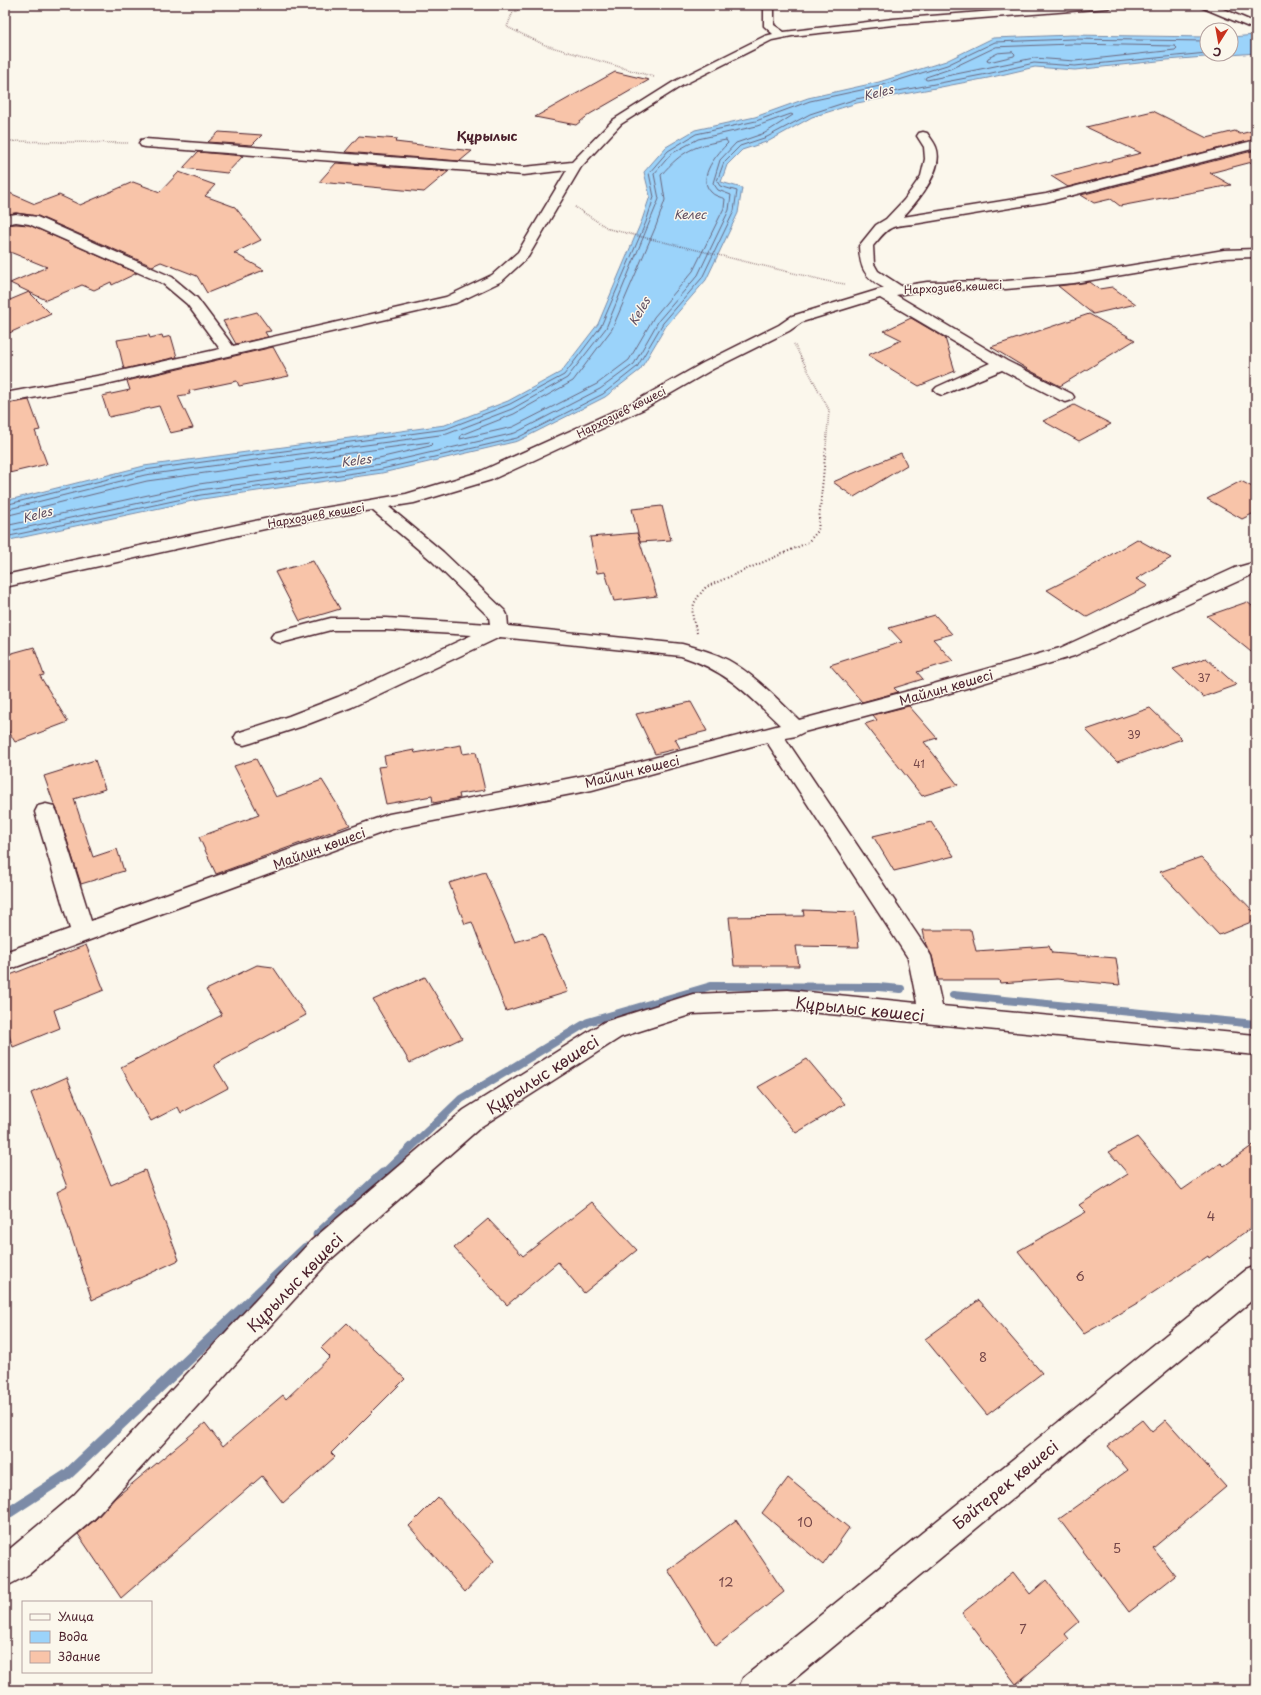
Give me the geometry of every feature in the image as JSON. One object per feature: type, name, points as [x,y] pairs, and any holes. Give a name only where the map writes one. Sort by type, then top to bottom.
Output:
[{"type":"street","points":[[769,5],[769,26],[782,35]]},
{"type":"street","points":[[5,398],[102,380],[450,300],[497,278],[523,254],[548,189],[576,165],[617,122],[679,83],[769,38],[792,33],[893,22],[1108,5]]},
{"type":"street","points":[[1209,7],[1226,5]]},
{"type":"street","points":[[1209,7],[1256,27]]},
{"type":"street","points":[[898,290],[873,277],[866,260],[866,246],[881,228],[891,222],[909,203],[927,176],[931,159],[930,147],[923,136]]},
{"type":"street","points":[[145,143],[524,171],[576,165]]},
{"type":"street","points":[[891,222],[914,220],[1046,198],[1256,144]]},
{"type":"street","points":[[524,171],[548,189]]},
{"type":"street","points":[[5,220],[16,218],[32,220],[167,280],[192,301],[229,351]]},
{"type":"street","name":"Нархозиев көшесі","points":[[5,581],[283,520],[408,499],[485,476],[638,406],[708,366],[784,328],[797,319],[882,293],[927,286],[1006,285],[1074,279],[1224,254],[1256,252]]},
{"type":"street","points":[[882,293],[1002,364],[1066,397]]},
{"type":"street","points":[[942,390],[1002,364]]},
{"type":"street","points":[[376,505],[437,556],[498,615],[498,631]]},
{"type":"street","name":"Майлин көшесі","points":[[5,962],[389,822],[592,782],[926,694],[1067,652],[1151,612],[1241,572],[1256,567]]},
{"type":"street","points":[[281,637],[331,624],[386,624],[498,631],[682,650],[706,658],[728,668],[764,697],[796,729]]},
{"type":"street","points":[[244,738],[296,721],[345,702],[498,631]]},
{"type":"street","points":[[772,734],[920,956],[932,1015]]},
{"type":"street","points":[[46,812],[83,934]]},
{"type":"street","name":"Құрылыс көшесі","points":[[5,1571],[84,1507],[322,1250],[473,1118],[613,1029],[693,1004],[788,1000],[1256,1045]]},
{"type":"street","name":"Бәйтерек көшесі","points":[[754,1690],[1256,1279]]},
{"type":"path","points":[[524,5],[518,7],[509,18],[507,27],[545,45],[620,68],[679,83]]},
{"type":"path","points":[[5,141],[145,143]]},
{"type":"path","points":[[548,189],[609,229],[750,261],[831,282],[856,285],[882,293]]},
{"type":"path","points":[[706,658],[690,613],[694,599],[706,587],[807,543],[818,531],[829,410],[801,354],[784,328]]},
{"type":"water","name":"Келес","points":[[1072,35],[1199,37],[1199,57],[1075,70],[1035,67],[988,78],[857,103],[812,117],[769,141],[742,150],[727,165],[721,182],[742,188],[738,213],[706,280],[666,326],[640,370],[605,397],[518,441],[382,473],[202,499],[5,541],[5,501],[144,466],[445,425],[508,401],[561,372],[598,324],[642,220],[650,196],[644,172],[666,147],[695,130],[755,117],[808,98],[879,82],[946,61],[993,38]]},
{"type":"water","name":"Келес","points":[[1256,35],[1256,53],[1239,54],[1239,36]]},
{"type":"building","points":[[615,72],[649,80],[590,114],[576,125],[535,117]]},
{"type":"building","points":[[1153,111],[1207,138],[1235,131],[1240,134],[1256,130],[1256,139],[1068,187],[1051,176],[1141,153],[1086,127]]},
{"type":"building","points":[[219,132],[262,135],[252,145],[208,142]]},
{"type":"building","points":[[359,136],[398,139],[395,142],[472,151],[460,161],[345,152]]},
{"type":"building","points":[[1256,150],[1256,161],[1210,173],[1231,185],[1120,206],[1111,199],[1094,203],[1081,195]]},
{"type":"building","points":[[198,152],[243,156],[227,173],[183,168]]},
{"type":"building","points":[[336,163],[449,171],[424,192],[319,182]]},
{"type":"building","points":[[179,172],[215,185],[205,196],[235,207],[261,240],[234,253],[264,270],[207,293],[197,276],[161,262],[152,266],[38,216],[16,213],[5,214],[5,191],[35,204],[59,195],[80,205],[133,182],[160,192]]},
{"type":"building","points":[[5,225],[29,225],[137,273],[112,285],[111,282],[94,290],[82,285],[46,300],[10,283],[47,267],[5,250]]},
{"type":"building","points":[[1090,282],[1099,289],[1112,287],[1136,304],[1093,314],[1058,286]]},
{"type":"building","points":[[29,292],[51,314],[5,335],[5,302]]},
{"type":"building","points":[[257,312],[271,331],[265,332],[268,337],[236,344],[223,321]]},
{"type":"building","points":[[1089,314],[1135,340],[1060,386],[1029,370],[991,347]]},
{"type":"building","points":[[911,318],[945,338],[955,371],[919,386],[868,355],[902,340],[884,331]]},
{"type":"building","points":[[149,335],[150,338],[162,335],[163,338],[171,336],[177,357],[124,369],[117,340]]},
{"type":"building","points":[[273,347],[289,376],[239,386],[237,381],[189,391],[190,394],[178,396],[193,428],[170,433],[159,406],[109,417],[102,396],[130,390],[127,381]]},
{"type":"building","points":[[29,400],[40,430],[35,431],[47,464],[5,474],[5,404]]},
{"type":"building","points":[[1074,405],[1111,424],[1079,441],[1043,421]]},
{"type":"building","points":[[901,453],[907,465],[854,497],[833,482]]},
{"type":"building","points":[[1241,481],[1256,489],[1256,512],[1242,519],[1207,499]]},
{"type":"building","points":[[662,506],[671,540],[640,542],[632,509]]},
{"type":"building","points":[[637,533],[657,596],[614,601],[605,572],[597,573],[590,537]]},
{"type":"building","points":[[1137,539],[1171,558],[1136,579],[1148,586],[1087,617],[1047,590],[1077,575]]},
{"type":"building","points":[[313,561],[340,609],[300,621],[275,572]]},
{"type":"building","points":[[1247,602],[1256,609],[1256,656],[1207,616]]},
{"type":"building","points":[[935,615],[952,634],[933,639],[953,661],[917,672],[923,679],[894,688],[898,692],[862,702],[830,665],[902,642],[889,628]]},
{"type":"building","points":[[34,647],[44,675],[40,676],[68,722],[15,742],[5,725],[5,655]]},
{"type":"building","points":[[1206,658],[1236,685],[1203,697],[1173,669]]},
{"type":"building","points":[[691,702],[707,731],[675,739],[680,748],[655,754],[636,714]]},
{"type":"building","points":[[909,706],[937,738],[924,742],[958,785],[922,796],[865,724],[877,720],[873,715]]},
{"type":"building","points":[[1150,708],[1182,739],[1117,762],[1086,730]]},
{"type":"building","points":[[461,745],[463,754],[476,752],[485,790],[459,794],[460,798],[433,803],[432,796],[386,804],[378,767],[386,766],[384,756],[414,750],[415,753]]},
{"type":"building","points":[[256,759],[276,797],[322,780],[350,825],[216,874],[199,837],[259,815],[234,766]]},
{"type":"building","points":[[95,760],[105,789],[74,799],[93,857],[117,849],[124,871],[81,884],[58,812],[44,776]]},
{"type":"building","points":[[931,822],[954,856],[894,871],[873,836]]},
{"type":"building","points":[[1201,857],[1256,914],[1256,920],[1219,935],[1160,872]]},
{"type":"building","points":[[485,872],[515,942],[543,934],[568,992],[506,1011],[472,922],[465,924],[449,883]]},
{"type":"building","points":[[803,910],[855,912],[859,947],[796,946],[799,966],[734,966],[729,917],[804,916]]},
{"type":"building","points":[[923,930],[971,930],[976,951],[1049,946],[1052,953],[1116,958],[1120,985],[1057,979],[1000,983],[999,980],[938,980],[932,956],[926,945]]},
{"type":"building","points":[[86,945],[104,990],[54,1010],[60,1028],[13,1047],[5,1024],[5,977]]},
{"type":"building","points":[[257,965],[273,967],[306,1015],[214,1065],[228,1088],[181,1113],[178,1107],[151,1121],[121,1067],[222,1015],[206,990]]},
{"type":"building","points":[[425,977],[462,1038],[410,1063],[373,1000]]},
{"type":"building","points":[[807,1059],[845,1104],[796,1133],[758,1087]]},
{"type":"building","points":[[67,1077],[111,1185],[145,1170],[179,1260],[92,1300],[57,1192],[67,1187],[31,1093]]},
{"type":"building","points":[[1137,1137],[1182,1190],[1221,1163],[1224,1166],[1256,1143],[1256,1224],[1209,1258],[1208,1256],[1139,1302],[1084,1334],[1018,1251],[1086,1212],[1079,1205],[1128,1174],[1109,1152]]},
{"type":"building","points":[[592,1202],[637,1250],[584,1293],[558,1262],[507,1305],[454,1248],[488,1219],[523,1256]]},
{"type":"building","points":[[979,1300],[1042,1373],[987,1415],[925,1339]]},
{"type":"building","points":[[347,1323],[405,1379],[331,1453],[335,1457],[283,1503],[262,1476],[121,1598],[78,1534],[96,1519],[115,1498],[205,1423],[223,1446],[283,1395],[286,1399],[330,1357],[321,1348]]},
{"type":"building","points":[[1142,1420],[1152,1432],[1166,1420],[1226,1487],[1153,1548],[1175,1576],[1129,1612],[1059,1519],[1128,1470],[1108,1446]]},
{"type":"building","points":[[788,1478],[849,1528],[823,1565],[762,1513]]},
{"type":"building","points":[[438,1497],[494,1561],[465,1592],[409,1526]]},
{"type":"building","points":[[736,1520],[784,1592],[716,1646],[668,1570]]},
{"type":"building","points":[[1013,1572],[1030,1594],[1046,1580],[1079,1622],[1065,1634],[1069,1639],[1016,1684],[962,1613]]},
{"type":"waterway","points":[[382,1175],[461,1099],[588,1022],[711,986],[878,987],[901,989]]},
{"type":"waterway","points":[[953,995],[1256,1024]]},
{"type":"waterway","points":[[318,1235],[383,1174]]},
{"type":"waterway","points":[[5,1515],[68,1474],[306,1248]]},
{"type":"district","name":"Құрылыс","points":[[487,135]]},
{"type":"water label","name":"Keles","points":[[878,92]]},
{"type":"water label","name":"Keles","points":[[639,311]]},
{"type":"water label","name":"Keles","points":[[356,460]]},
{"type":"water label","name":"Keles","points":[[37,514]]}]
